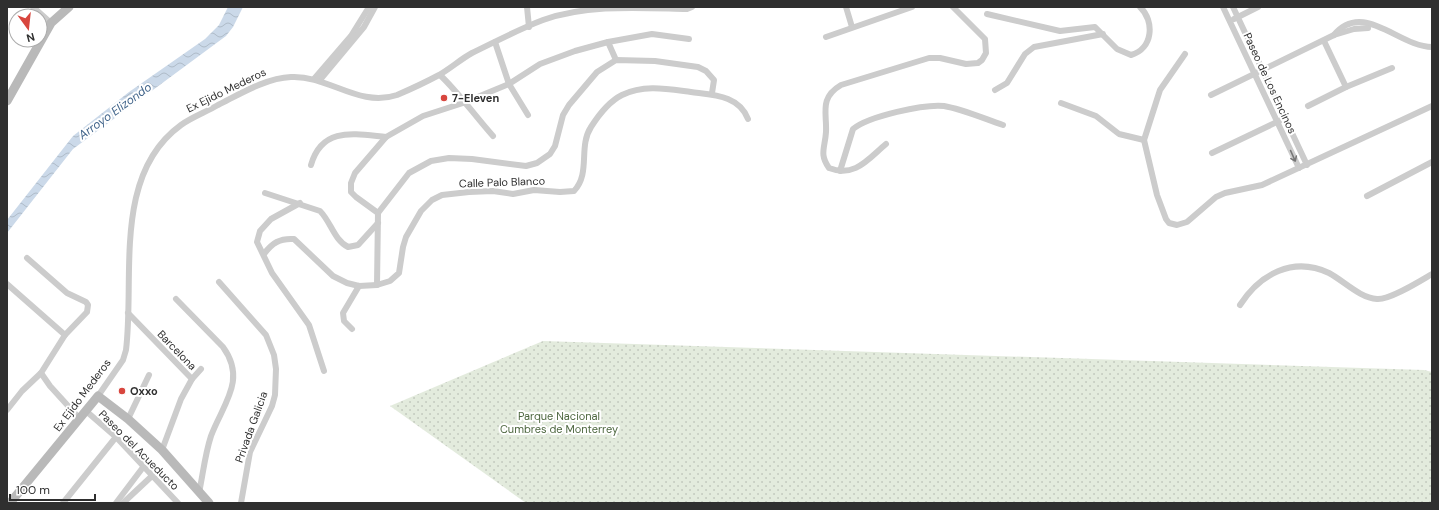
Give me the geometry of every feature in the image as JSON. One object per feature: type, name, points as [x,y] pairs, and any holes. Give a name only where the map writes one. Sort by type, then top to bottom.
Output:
[{"type":"street","points":[[33,7],[51,23]]},
{"type":"street","points":[[353,37],[369,7]]},
{"type":"street","points":[[317,80],[367,22],[375,7]]},
{"type":"street","points":[[527,7],[529,27]]},
{"type":"street","name":"Ex Ejido Mederos","points":[[10,503],[98,396],[125,355],[132,212],[136,195],[142,177],[152,158],[164,142],[180,126],[236,96],[279,78],[291,76],[317,80],[352,94],[376,99],[396,95],[440,75],[470,54],[543,20],[569,13],[613,8],[687,9],[692,7]]},
{"type":"street","points":[[846,7],[852,27]]},
{"type":"street","points":[[826,37],[912,7]]},
{"type":"street","points":[[886,144],[853,170],[840,171],[829,168],[823,158],[826,131],[824,108],[826,102],[837,87],[929,58],[940,58],[966,64],[975,64],[982,60],[986,52],[985,39],[953,7]]},
{"type":"street","points":[[987,14],[1060,31],[1095,26],[1122,52],[1131,55],[1135,54],[1148,39],[1150,29],[1147,13],[1141,7]]},
{"type":"street","name":"Paseo de Los Encinos","points":[[1223,7],[1299,168]]},
{"type":"street","name":"Paseo de Los Encinos","points":[[1233,7],[1307,165]]},
{"type":"street","points":[[1230,22],[1258,7]]},
{"type":"street","points":[[7,101],[51,23],[65,8]]},
{"type":"street","points":[[1211,95],[1324,41],[1334,35],[1345,24],[1364,20],[1376,23],[1420,46],[1432,47]]},
{"type":"street","points":[[1334,35],[1354,29],[1368,28]]},
{"type":"street","points":[[378,213],[356,197],[352,192],[350,183],[356,173],[386,137],[423,116],[463,103],[509,84],[540,64],[575,51],[608,42],[652,34],[689,39]]},
{"type":"street","points":[[995,90],[1008,83],[1025,54],[1034,47],[1103,34]]},
{"type":"street","points":[[1324,41],[1346,87]]},
{"type":"street","points":[[496,42],[509,84],[528,115]]},
{"type":"street","points":[[608,42],[616,60]]},
{"type":"street","points":[[1185,54],[1160,90],[1144,140],[1157,195],[1169,223],[1182,225],[1216,198],[1225,193],[1262,185],[1432,106]]},
{"type":"street","points":[[264,254],[270,247],[281,240],[294,239],[333,276],[347,283],[359,286],[377,285],[378,213],[402,178],[431,161],[449,158],[472,159],[526,166],[545,158],[555,146],[563,115],[569,106],[597,72],[616,60],[655,61],[698,67],[706,71],[714,80],[712,94],[736,103],[742,108],[748,119]]},
{"type":"street","points":[[1308,106],[1346,87],[1392,68]]},
{"type":"street","points":[[440,75],[454,88],[463,103],[493,136]]},
{"type":"street","name":"Calle Palo Blanco","points":[[377,285],[390,281],[399,273],[406,237],[421,211],[432,200],[442,196],[470,192],[493,191],[513,194],[534,190],[560,192],[574,190],[582,178],[586,136],[591,127],[612,101],[633,91],[656,88],[712,94]]},
{"type":"street","points":[[1061,102],[1096,116],[1120,134],[1144,140]]},
{"type":"street","points":[[840,171],[853,128],[871,120],[902,110],[944,106],[1003,125]]},
{"type":"street","points":[[1212,153],[1285,118]]},
{"type":"street","points":[[311,165],[317,150],[323,144],[338,135],[347,133],[386,137]]},
{"type":"street","points":[[1367,196],[1432,162]]},
{"type":"street","points":[[265,193],[300,203],[320,211],[326,217],[338,238],[348,247],[358,245],[378,223]]},
{"type":"street","points":[[300,203],[271,219],[260,231],[257,242],[272,273],[309,325],[324,371]]},
{"type":"street","points":[[7,410],[22,391],[41,373],[65,335],[87,312],[89,307],[87,303],[67,293],[27,258]]},
{"type":"street","points":[[1240,305],[1251,288],[1268,275],[1294,267],[1328,273],[1367,296],[1378,299],[1394,294],[1432,274]]},
{"type":"street","name":"Privada Galicia","points":[[218,282],[266,335],[274,355],[276,369],[275,395],[272,406],[250,452],[241,503]]},
{"type":"street","points":[[7,284],[65,335]]},
{"type":"street","points":[[352,329],[344,321],[343,313],[359,286]]},
{"type":"street","points":[[176,299],[223,347],[233,365],[234,373],[231,392],[211,437],[199,493]]},
{"type":"street","name":"Barcelona","points":[[128,313],[192,379],[180,399],[162,450]]},
{"type":"street","points":[[192,379],[201,368]]},
{"type":"street","name":"Paseo del Acueducto","points":[[41,373],[46,380],[83,415],[116,437],[178,503]]},
{"type":"street","points":[[128,419],[149,375]]},
{"type":"street","points":[[98,396],[128,419],[162,450],[209,503]]},
{"type":"street","points":[[63,503],[116,437]]},
{"type":"street","points":[[116,503],[144,466]]},
{"type":"street","points":[[124,503],[153,475]]},
{"type":"green space","name":"Parque Nacional Cumbres de Monterrey","points":[[543,341],[1424,370],[1432,372],[1432,503],[526,503],[390,406]]},
{"type":"water","name":"Arroyo Elizondo","points":[[228,7],[243,7],[233,27],[226,36],[73,149],[7,233],[7,220],[73,136],[129,92],[205,39],[219,25]]},
{"type":"place","name":"7-Eleven","points":[[444,98]]},
{"type":"place","name":"Oxxo","points":[[122,391]]}]
